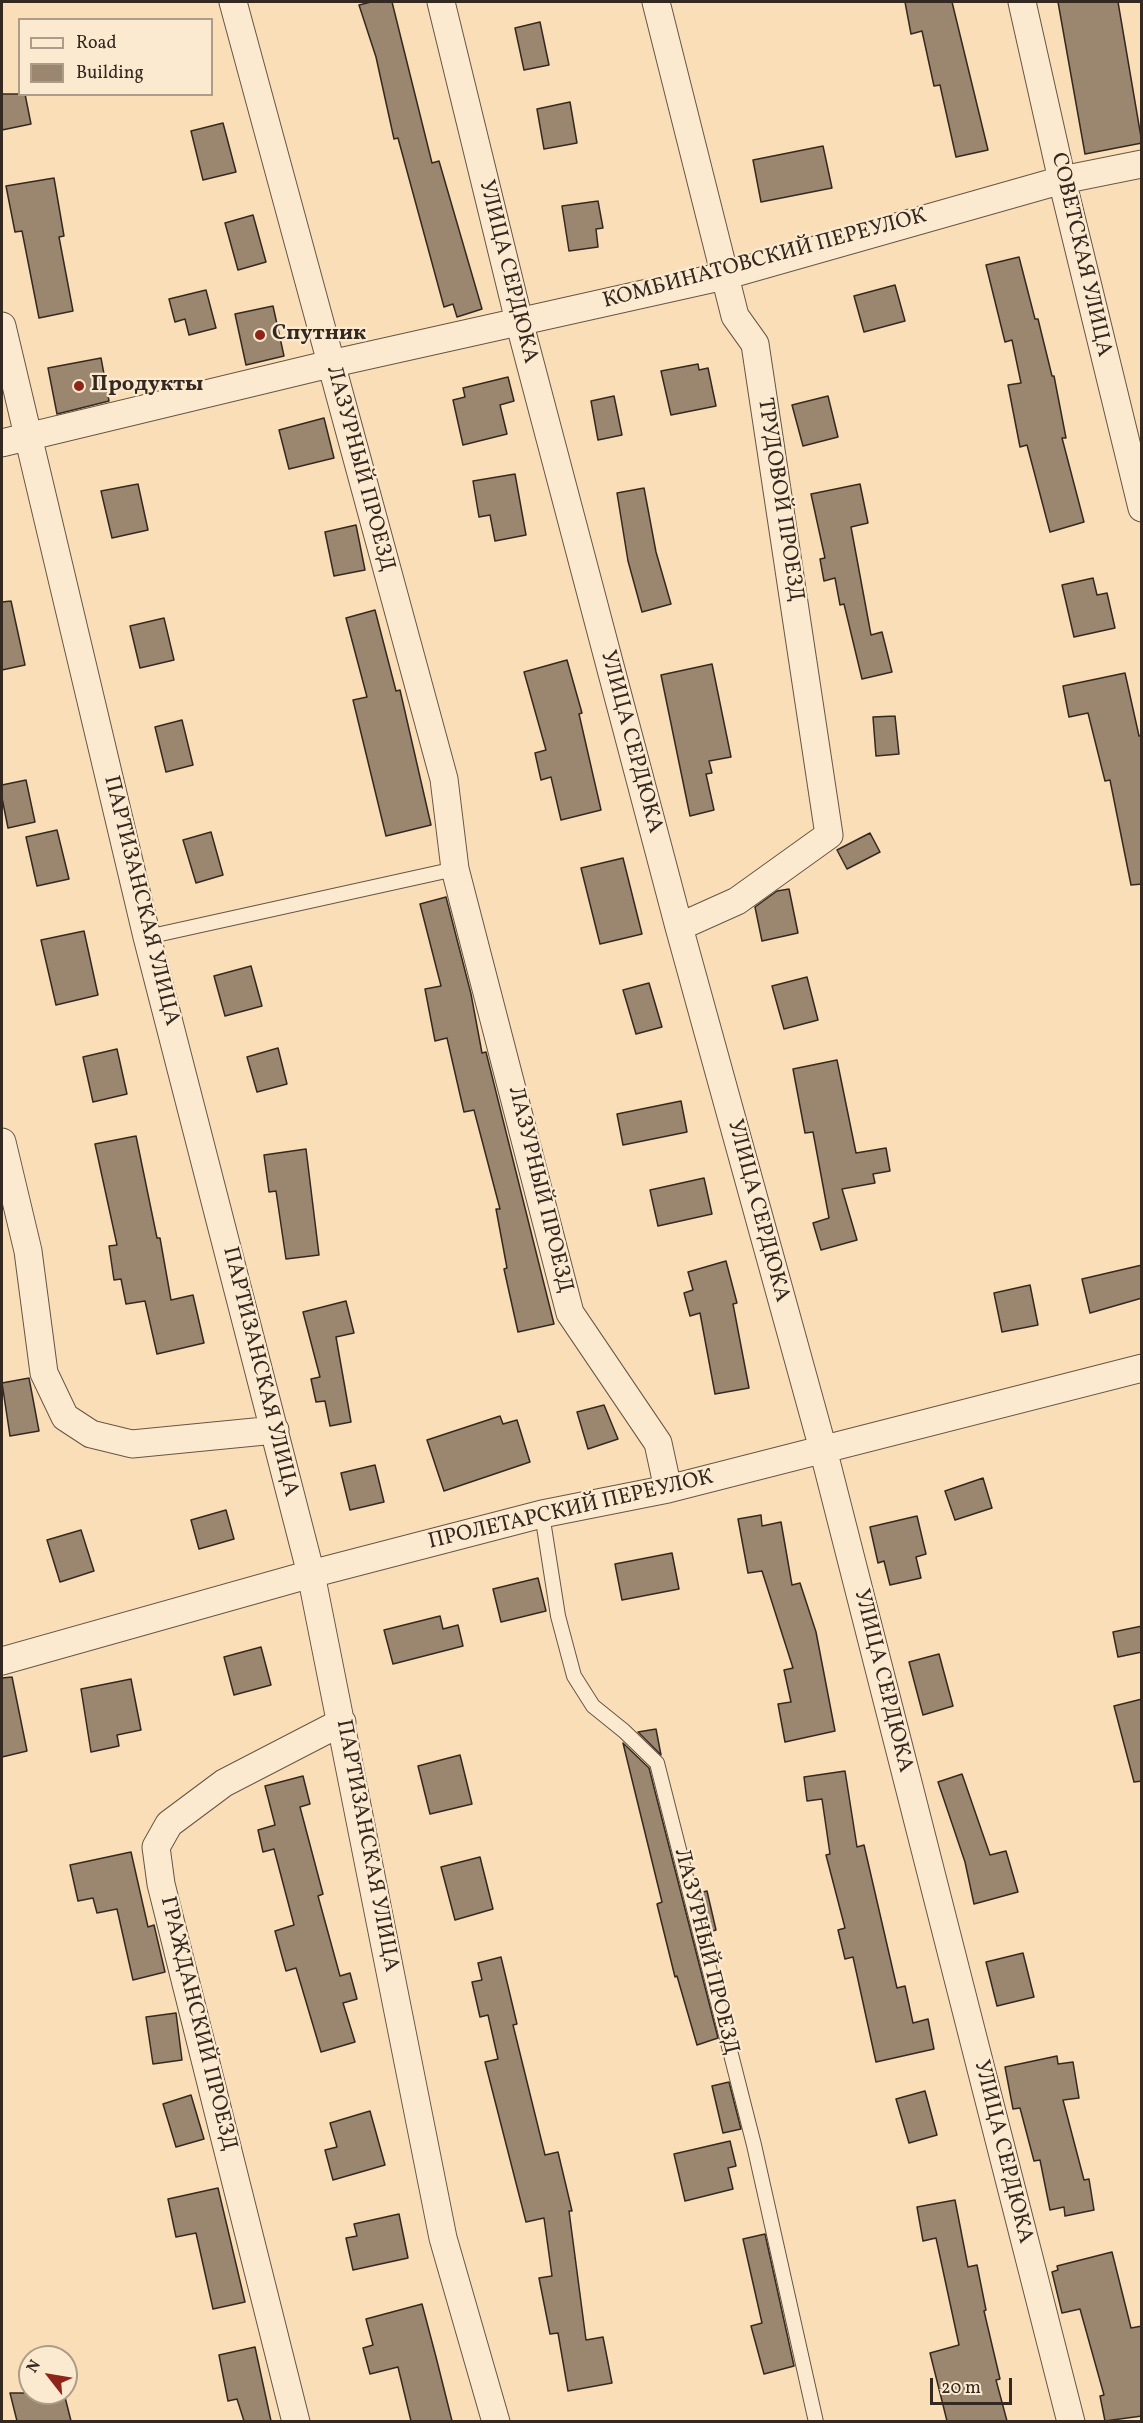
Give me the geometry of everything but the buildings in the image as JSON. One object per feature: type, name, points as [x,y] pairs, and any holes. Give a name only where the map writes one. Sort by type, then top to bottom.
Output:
[{"type":"street","name":"ЛАЗУРНЫЙ ПРОЕЗД","points":[[233,2],[444,779],[455,869],[570,1313],[658,1443],[668,1489]]},
{"type":"street","name":"УЛИЦА СЕРДЮКА","points":[[441,2],[519,321],[679,927],[823,1449],[1071,2421]]},
{"type":"street","name":"ТРУДОВОЙ ПРОЕЗД","points":[[656,2],[735,316],[755,344],[830,835],[738,901],[679,927]]},
{"type":"street","name":"СОВЕТСКАЯ УЛИЦА","points":[[1022,2],[1062,180],[1142,508]]},
{"type":"street","name":"КОМБИНАТОВСКИЙ ПЕРЕУЛОК","points":[[14,440],[330,364],[724,276],[1062,180],[1142,164]]},
{"type":"street","name":"ПАРТИЗАНСКАЯ УЛИЦА","points":[[2,326],[14,440],[147,937],[311,1574],[443,2238],[496,2421]]},
{"type":"street","points":[[2,1142],[28,1251],[44,1373],[65,1417],[91,1434],[132,1444],[275,1430]]},
{"type":"street","name":"ПРОЛЕТАРСКИЙ ПЕРЕУЛОК","points":[[2,1661],[311,1574],[542,1514],[668,1489],[1142,1368]]},
{"type":"street","name":"ГРАЖДАНСКИЙ ПРОЕЗД","points":[[297,2421],[161,1884],[156,1847],[169,1824],[224,1783],[342,1722]]},
{"type":"lane","points":[[147,937],[455,869]]},
{"type":"lane","name":"ЛАЗУРНЫЙ ПРОЕЗД","points":[[542,1514],[558,1616],[573,1676],[593,1706],[624,1731],[657,1763],[754,2145],[816,2421]]},
{"type":"place","name":"Спутник","points":[[260,335]]},
{"type":"place","name":"Продукты","points":[[79,386]]}]
